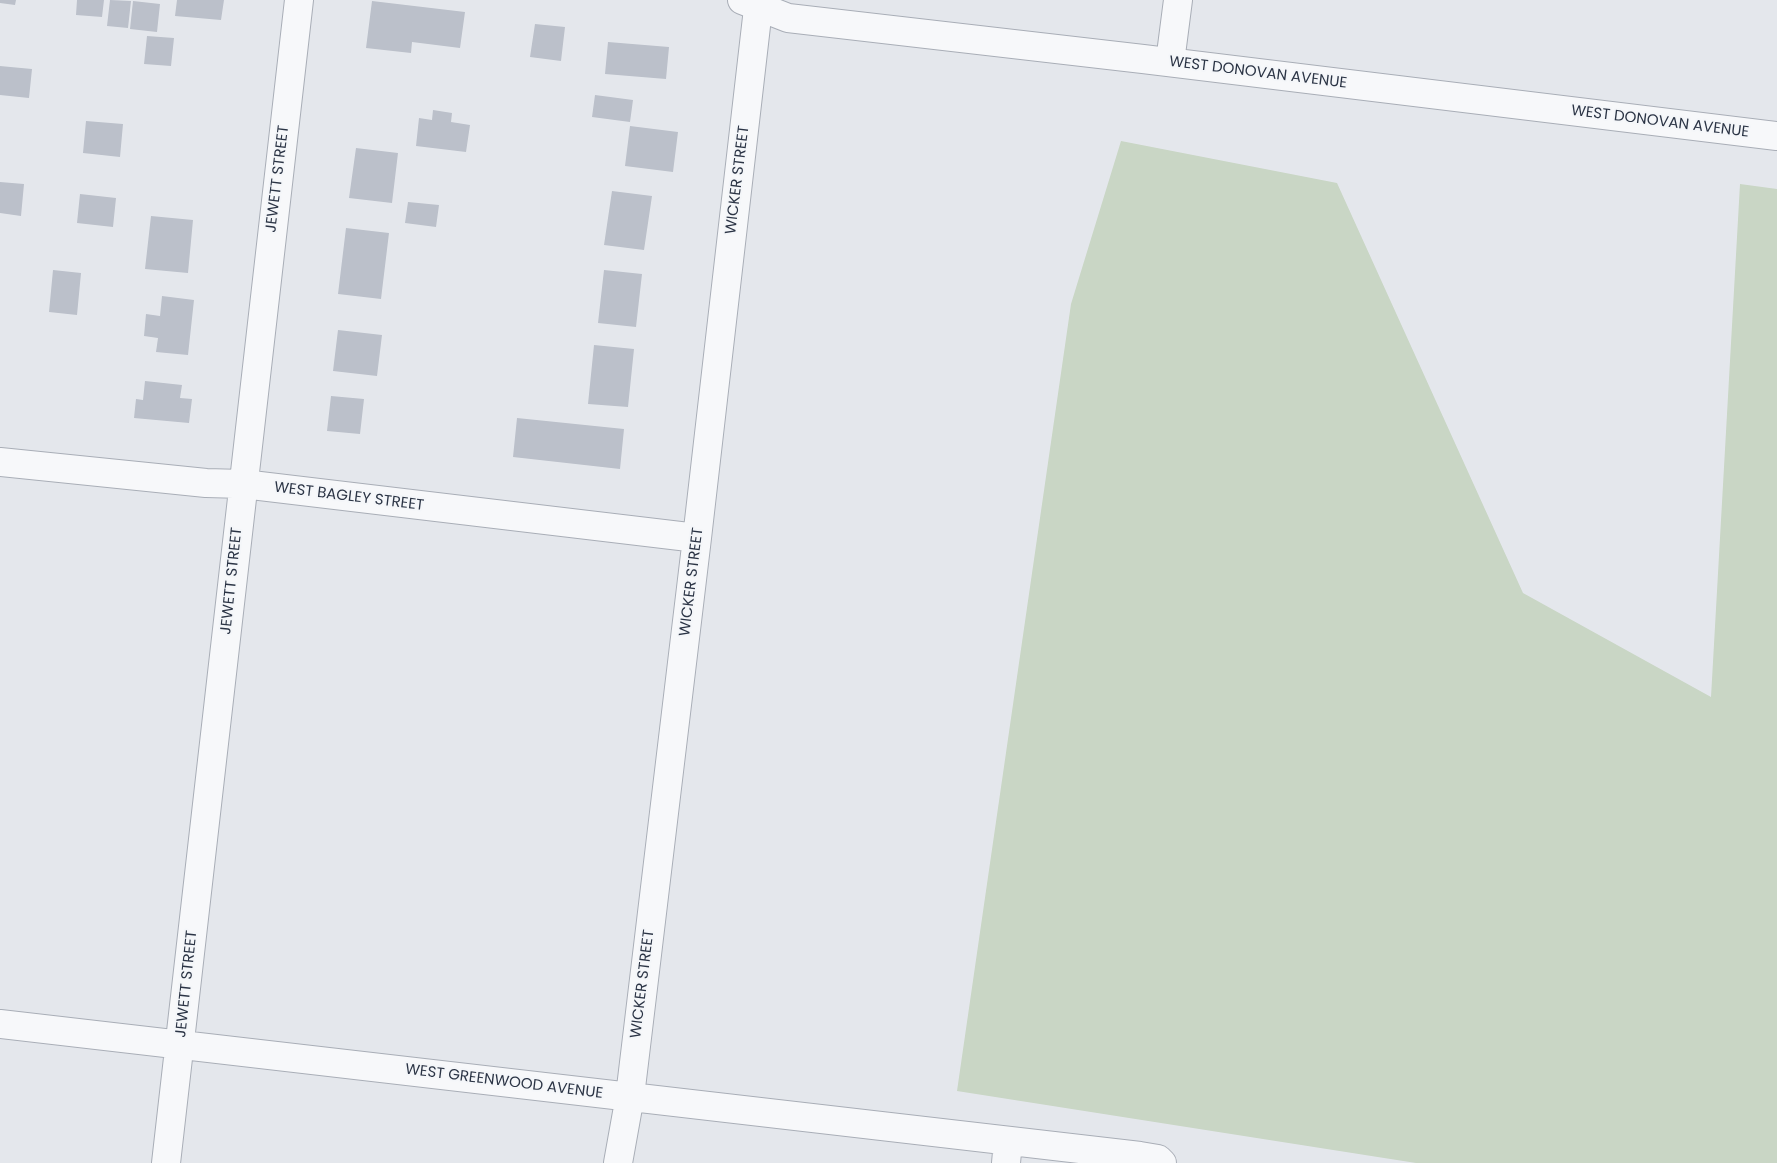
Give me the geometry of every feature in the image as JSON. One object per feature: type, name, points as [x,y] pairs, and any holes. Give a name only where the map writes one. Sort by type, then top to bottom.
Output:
[{"type":"street","name":"JEWETT STREET","points":[[166,1163],[299,0]]},
{"type":"street","points":[[1170,62],[1178,0]]},
{"type":"street","name":"WEST DONOVAN AVENUE","points":[[753,2],[788,18],[1170,62],[1777,136]]},
{"type":"street","name":"WICKER STREET","points":[[618,1163],[630,1096],[698,538],[753,2]]},
{"type":"street","name":"WEST BAGLEY STREET","points":[[0,462],[206,483],[243,484],[698,538]]},
{"type":"street","name":"WEST GREENWOOD AVENUE","points":[[0,1024],[630,1096],[1007,1152],[1140,1156],[1158,1159],[1162,1163]]},
{"type":"green space","points":[[1121,141],[1337,183],[1523,593],[1711,697],[1740,184],[1777,189],[1777,1163],[1416,1163],[957,1091],[1071,304]]},
{"type":"building","points":[[0,0],[16,0],[15,5],[0,3]]},
{"type":"building","points":[[77,0],[104,0],[102,17],[76,15]]},
{"type":"building","points":[[110,0],[131,1],[128,28],[107,26]]},
{"type":"building","points":[[177,0],[224,0],[221,20],[175,16]]},
{"type":"building","points":[[133,1],[160,4],[157,32],[130,29]]},
{"type":"building","points":[[372,1],[465,12],[460,48],[412,42],[411,53],[366,48]]},
{"type":"building","points":[[535,24],[565,27],[561,61],[530,57]]},
{"type":"building","points":[[147,36],[174,38],[171,66],[144,64]]},
{"type":"building","points":[[608,42],[669,47],[666,79],[605,74]]},
{"type":"building","points":[[0,66],[32,69],[29,98],[0,95]]},
{"type":"building","points":[[595,95],[633,100],[630,122],[592,117]]},
{"type":"building","points":[[433,110],[452,113],[451,122],[470,125],[466,152],[416,146],[419,118],[432,120]]},
{"type":"building","points":[[86,121],[123,124],[120,157],[83,153]]},
{"type":"building","points":[[630,126],[678,132],[673,172],[625,166]]},
{"type":"building","points":[[356,148],[398,153],[392,203],[349,198]]},
{"type":"building","points":[[0,182],[24,184],[21,216],[0,213]]},
{"type":"building","points":[[612,191],[652,196],[644,250],[604,245]]},
{"type":"building","points":[[80,194],[116,198],[113,227],[77,223]]},
{"type":"building","points":[[408,202],[439,205],[436,227],[405,223]]},
{"type":"building","points":[[151,216],[193,220],[188,273],[145,269]]},
{"type":"building","points":[[346,228],[389,233],[381,299],[338,294]]},
{"type":"building","points":[[53,270],[81,273],[77,315],[49,312]]},
{"type":"building","points":[[604,270],[642,274],[636,327],[598,323]]},
{"type":"building","points":[[162,296],[194,300],[188,355],[156,352],[158,338],[144,336],[146,314],[160,316]]},
{"type":"building","points":[[338,330],[382,335],[377,376],[333,371]]},
{"type":"building","points":[[594,345],[634,349],[628,407],[588,404]]},
{"type":"building","points":[[145,381],[182,385],[180,398],[192,399],[189,423],[134,418],[136,399],[143,400]]},
{"type":"building","points":[[331,396],[364,399],[360,434],[327,431]]},
{"type":"building","points":[[517,418],[624,429],[620,469],[513,457]]}]
